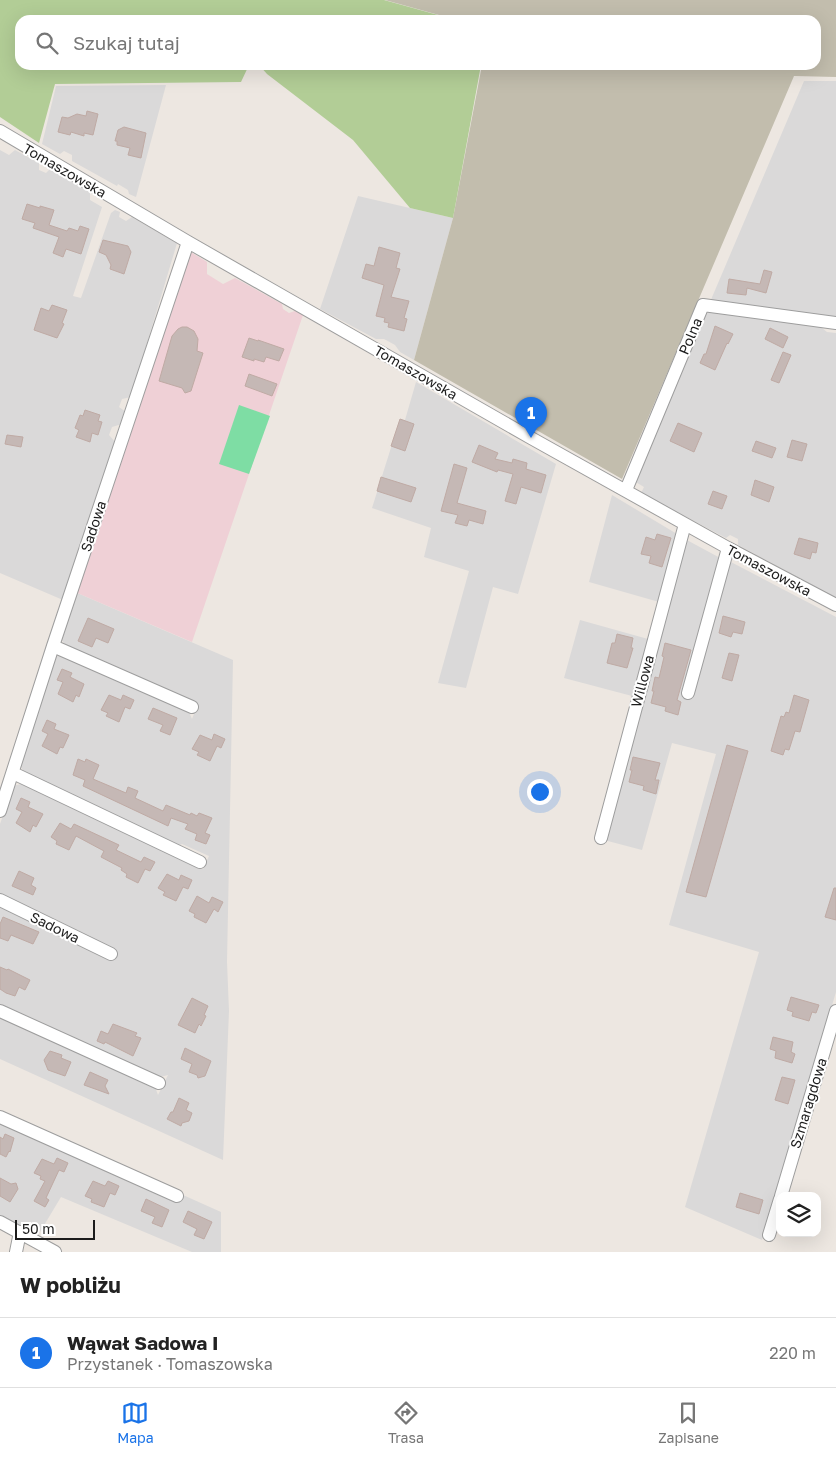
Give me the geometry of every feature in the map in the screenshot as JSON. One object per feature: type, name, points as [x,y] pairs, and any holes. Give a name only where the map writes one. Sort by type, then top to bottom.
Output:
[{"type":"street","name":"Tomaszowska","points":[[0,132],[531,438],[728,548],[836,605]]},
{"type":"street","name":"Sadowa","points":[[0,811],[188,242]]},
{"type":"street","name":"Polna","points":[[626,490],[703,305],[836,324]]},
{"type":"street","name":"Willowa","points":[[601,838],[685,524]]},
{"type":"street","points":[[688,693],[728,548]]},
{"type":"street","points":[[53,646],[192,707]]},
{"type":"street","points":[[13,774],[200,862]]},
{"type":"street","name":"Sadowa","points":[[0,900],[110,954]]},
{"type":"street","points":[[0,1011],[159,1083]]},
{"type":"street","name":"Szmaragdowa","points":[[782,1192],[836,1011]]},
{"type":"street","points":[[0,1117],[177,1196]]},
{"type":"street","name":"Szmaragdowa","points":[[769,1235],[776,1211]]},
{"type":"street","points":[[0,1222],[55,1252]]},
{"type":"street","points":[[16,1252],[20,1232]]},
{"type":"shaded area","points":[[385,0],[836,0],[836,77],[794,76],[622,479],[414,360],[453,218],[481,70],[821,70],[821,15],[439,15]]},
{"type":"shaded area","points":[[804,81],[836,81],[836,321],[710,302]]},
{"type":"shaded area","points":[[166,85],[136,197],[129,194],[128,190],[118,184],[117,186],[72,161],[72,155],[64,151],[60,154],[42,144],[56,86]]},
{"type":"shaded area","points":[[0,150],[9,155],[15,150],[39,163],[39,170],[46,173],[50,169],[90,192],[90,200],[102,207],[73,296],[81,298],[111,213],[115,210],[120,212],[119,217],[126,221],[132,217],[177,243],[131,397],[122,399],[119,407],[126,412],[122,424],[112,427],[109,435],[116,443],[63,600],[0,573]]},
{"type":"shaded area","points":[[358,196],[453,218],[414,360],[384,339],[376,339],[320,309]]},
{"type":"shaded area","points":[[189,251],[207,262],[207,274],[223,284],[235,278],[282,304],[283,309],[289,313],[295,311],[303,315],[192,642],[75,592]]},
{"type":"shaded area","points":[[713,310],[817,324],[827,332],[836,333],[836,598],[738,545],[738,539],[730,535],[726,538],[641,493],[644,487],[634,481],[704,315]]},
{"type":"shaded area","points":[[416,382],[556,464],[518,594],[493,587],[466,688],[438,683],[469,571],[424,557],[431,528],[372,508],[400,419],[405,420]]},
{"type":"shaded area","points":[[612,495],[677,534],[659,602],[589,582]]},
{"type":"shaded area","points":[[685,539],[722,559],[684,697],[692,698],[723,572],[729,561],[836,617],[836,992],[762,1240],[685,1207],[759,952],[669,925],[716,754],[672,743],[642,850],[604,840]]},
{"type":"shaded area","points":[[75,592],[233,660],[227,962],[229,1011],[223,1160],[0,1059],[0,1016],[154,1084],[158,1095],[168,1075],[156,1078],[0,1006],[0,824],[13,786],[21,784],[203,869],[209,856],[182,844],[178,846],[25,774],[20,765],[53,658],[60,655],[188,710],[192,719],[198,704],[68,648],[60,638]]},
{"type":"shaded area","points":[[580,620],[648,639],[632,696],[564,678]]},
{"type":"shaded area","points":[[0,1122],[180,1202],[183,1195],[221,1212],[221,1252],[192,1252],[61,1197],[37,1237],[0,1216]]},
{"type":"green space","points":[[0,0],[384,0],[438,15],[15,15],[15,70],[247,70],[241,82],[55,84],[39,143],[0,117]]},
{"type":"green space","points":[[263,70],[480,70],[453,218],[410,208],[353,140]]},
{"type":"green space","points":[[239,405],[270,416],[249,474],[219,464]]},
{"type":"building","points":[[87,111],[98,114],[93,135],[84,133],[84,136],[71,132],[70,135],[58,132],[62,117],[68,118],[77,114],[86,116]]},
{"type":"building","points":[[124,127],[146,133],[141,158],[128,155],[130,148],[117,145],[117,141],[115,141],[118,130]]},
{"type":"building","points":[[27,204],[54,210],[49,225],[67,231],[69,228],[78,231],[80,226],[89,229],[81,254],[66,249],[63,257],[53,253],[59,237],[33,228],[35,223],[22,219]]},
{"type":"building","points":[[103,240],[128,246],[131,252],[124,274],[110,269],[111,265],[106,255],[99,252]]},
{"type":"building","points":[[379,247],[400,253],[396,268],[400,269],[391,297],[409,301],[404,318],[407,319],[404,331],[388,327],[389,323],[384,322],[385,318],[376,316],[384,285],[362,278],[366,264],[374,266]]},
{"type":"building","points":[[764,270],[772,272],[766,293],[747,288],[746,295],[727,293],[729,279],[760,284]]},
{"type":"building","points":[[52,305],[67,310],[62,323],[64,324],[57,338],[34,330],[41,308],[49,311]]},
{"type":"building","points":[[715,326],[733,334],[715,370],[700,363],[704,354],[706,354]]},
{"type":"building","points":[[182,327],[187,327],[194,331],[198,339],[197,351],[203,353],[191,391],[185,393],[182,388],[159,381],[172,336]]},
{"type":"building","points":[[770,328],[788,337],[783,348],[765,339]]},
{"type":"building","points":[[249,338],[284,349],[279,361],[266,357],[264,362],[254,359],[254,361],[242,357]]},
{"type":"building","points":[[783,352],[791,355],[779,383],[771,380]]},
{"type":"building","points":[[249,374],[277,384],[272,396],[245,386]]},
{"type":"building","points":[[85,410],[100,415],[98,421],[102,422],[98,435],[92,433],[90,442],[76,437],[79,430],[75,428],[80,415],[83,416]]},
{"type":"building","points":[[400,419],[414,424],[405,451],[391,446]]},
{"type":"building","points":[[678,423],[702,433],[694,452],[670,441]]},
{"type":"building","points":[[7,435],[23,437],[21,447],[5,444]]},
{"type":"building","points":[[792,440],[807,444],[802,461],[787,457]]},
{"type":"building","points":[[756,441],[776,448],[772,458],[752,451]]},
{"type":"building","points":[[479,445],[498,453],[495,459],[512,463],[513,459],[527,463],[526,469],[546,475],[541,493],[521,487],[516,504],[505,501],[513,474],[498,470],[497,472],[472,462]]},
{"type":"building","points":[[454,464],[467,468],[457,503],[486,511],[483,524],[469,520],[467,526],[455,523],[458,515],[441,511]]},
{"type":"building","points":[[381,477],[416,488],[411,502],[377,491]]},
{"type":"building","points":[[755,480],[774,487],[769,502],[751,495]]},
{"type":"building","points":[[713,491],[727,496],[722,509],[708,504]]},
{"type":"building","points":[[657,534],[671,538],[662,567],[649,563],[651,556],[641,554],[646,537],[655,540]]},
{"type":"building","points":[[799,538],[818,543],[816,553],[812,552],[810,559],[794,554]]},
{"type":"building","points":[[723,616],[745,622],[742,634],[733,632],[731,637],[719,633]]},
{"type":"building","points":[[88,618],[114,629],[108,643],[96,638],[92,647],[78,641]]},
{"type":"building","points":[[617,634],[633,638],[631,648],[633,648],[627,668],[607,663],[612,643],[615,643]]},
{"type":"building","points":[[665,643],[691,650],[677,700],[681,702],[678,715],[665,711],[666,707],[651,703],[655,677],[659,678],[664,657],[662,656]]},
{"type":"building","points":[[729,653],[739,655],[732,681],[722,678]]},
{"type":"building","points":[[62,669],[72,673],[70,677],[84,684],[79,697],[76,695],[73,702],[58,694],[63,682],[57,680]]},
{"type":"building","points":[[109,695],[121,700],[123,695],[134,700],[130,709],[125,707],[119,722],[106,716],[108,713],[101,710]]},
{"type":"building","points":[[794,695],[809,700],[800,732],[795,731],[789,750],[785,749],[783,755],[771,751],[781,716],[784,717],[786,712],[789,713]]},
{"type":"building","points":[[153,708],[177,718],[170,735],[160,731],[163,725],[148,719]]},
{"type":"building","points":[[47,720],[56,724],[54,729],[69,735],[63,748],[60,747],[57,754],[42,746],[48,734],[42,731]]},
{"type":"building","points":[[214,734],[225,739],[221,748],[217,746],[210,761],[197,755],[199,752],[192,749],[200,735],[212,740]]},
{"type":"building","points":[[727,745],[748,751],[706,897],[686,892]]},
{"type":"building","points":[[633,757],[660,763],[655,780],[659,780],[656,794],[643,790],[644,786],[629,782]]},
{"type":"building","points":[[78,759],[85,762],[86,759],[99,765],[93,779],[126,793],[128,787],[138,791],[135,798],[163,811],[166,805],[190,815],[191,813],[197,816],[199,813],[212,818],[205,833],[210,835],[206,844],[195,840],[197,834],[185,829],[188,824],[171,818],[168,826],[83,786],[85,780],[73,775]]},
{"type":"building","points":[[21,798],[30,802],[28,807],[43,814],[36,827],[33,825],[30,832],[16,823],[22,812],[16,809]]},
{"type":"building","points":[[60,823],[71,829],[74,824],[119,845],[116,850],[141,862],[144,857],[155,862],[150,871],[145,869],[138,883],[126,877],[127,874],[121,870],[122,868],[101,857],[104,851],[76,836],[69,850],[56,844],[57,841],[51,837]]},
{"type":"building","points":[[19,871],[34,878],[31,885],[36,888],[33,895],[12,886]]},
{"type":"building","points":[[167,874],[179,880],[181,875],[192,880],[188,889],[183,887],[176,901],[163,895],[165,892],[158,888]]},
{"type":"building","points":[[834,888],[836,888],[836,920],[825,917]]},
{"type":"building","points":[[197,896],[209,903],[212,897],[223,902],[218,912],[214,909],[206,923],[194,917],[195,914],[189,911]]},
{"type":"building","points":[[3,917],[39,932],[33,944],[11,935],[8,941],[0,938],[0,924]]},
{"type":"building","points":[[0,967],[30,980],[25,990],[19,987],[15,996],[0,989]]},
{"type":"building","points":[[791,997],[819,1005],[816,1013],[812,1012],[809,1021],[792,1016],[793,1012],[787,1010]]},
{"type":"building","points":[[192,998],[208,1006],[204,1015],[206,1016],[201,1026],[199,1024],[195,1033],[178,1025]]},
{"type":"building","points":[[113,1024],[137,1033],[135,1036],[141,1038],[133,1056],[105,1042],[104,1044],[97,1041],[101,1031],[108,1034]]},
{"type":"building","points":[[773,1037],[793,1042],[791,1052],[795,1054],[792,1063],[775,1058],[776,1051],[770,1049]]},
{"type":"building","points":[[185,1048],[211,1061],[205,1076],[198,1078],[197,1075],[189,1072],[192,1064],[181,1059]]},
{"type":"building","points":[[50,1051],[62,1055],[61,1058],[71,1062],[65,1076],[48,1070],[44,1060]]},
{"type":"building","points":[[90,1072],[108,1080],[105,1086],[109,1094],[84,1085]]},
{"type":"building","points":[[782,1077],[795,1080],[788,1104],[775,1100]]},
{"type":"building","points":[[179,1098],[189,1103],[186,1110],[192,1113],[189,1121],[182,1123],[181,1126],[167,1119],[171,1112],[173,1112]]},
{"type":"building","points":[[5,1134],[14,1138],[10,1152],[6,1157],[0,1154],[0,1137],[3,1139]]},
{"type":"building","points":[[57,1158],[68,1163],[64,1172],[59,1170],[46,1198],[49,1200],[45,1207],[34,1201],[45,1181],[40,1179],[41,1176],[34,1173],[42,1159],[54,1164]]},
{"type":"building","points":[[0,1178],[11,1184],[16,1183],[18,1189],[10,1202],[0,1196]]},
{"type":"building","points":[[93,1181],[105,1186],[108,1181],[119,1186],[115,1195],[110,1193],[104,1207],[91,1202],[92,1199],[85,1196]]},
{"type":"building","points":[[740,1193],[763,1200],[759,1214],[736,1207]]},
{"type":"building","points":[[146,1199],[169,1210],[162,1227],[152,1223],[155,1217],[141,1211]]},
{"type":"building","points":[[188,1211],[212,1222],[204,1239],[194,1235],[197,1229],[183,1222]]},
{"type":"place","name":"Wąwał Sadowa I","points":[[531,438]]}]
